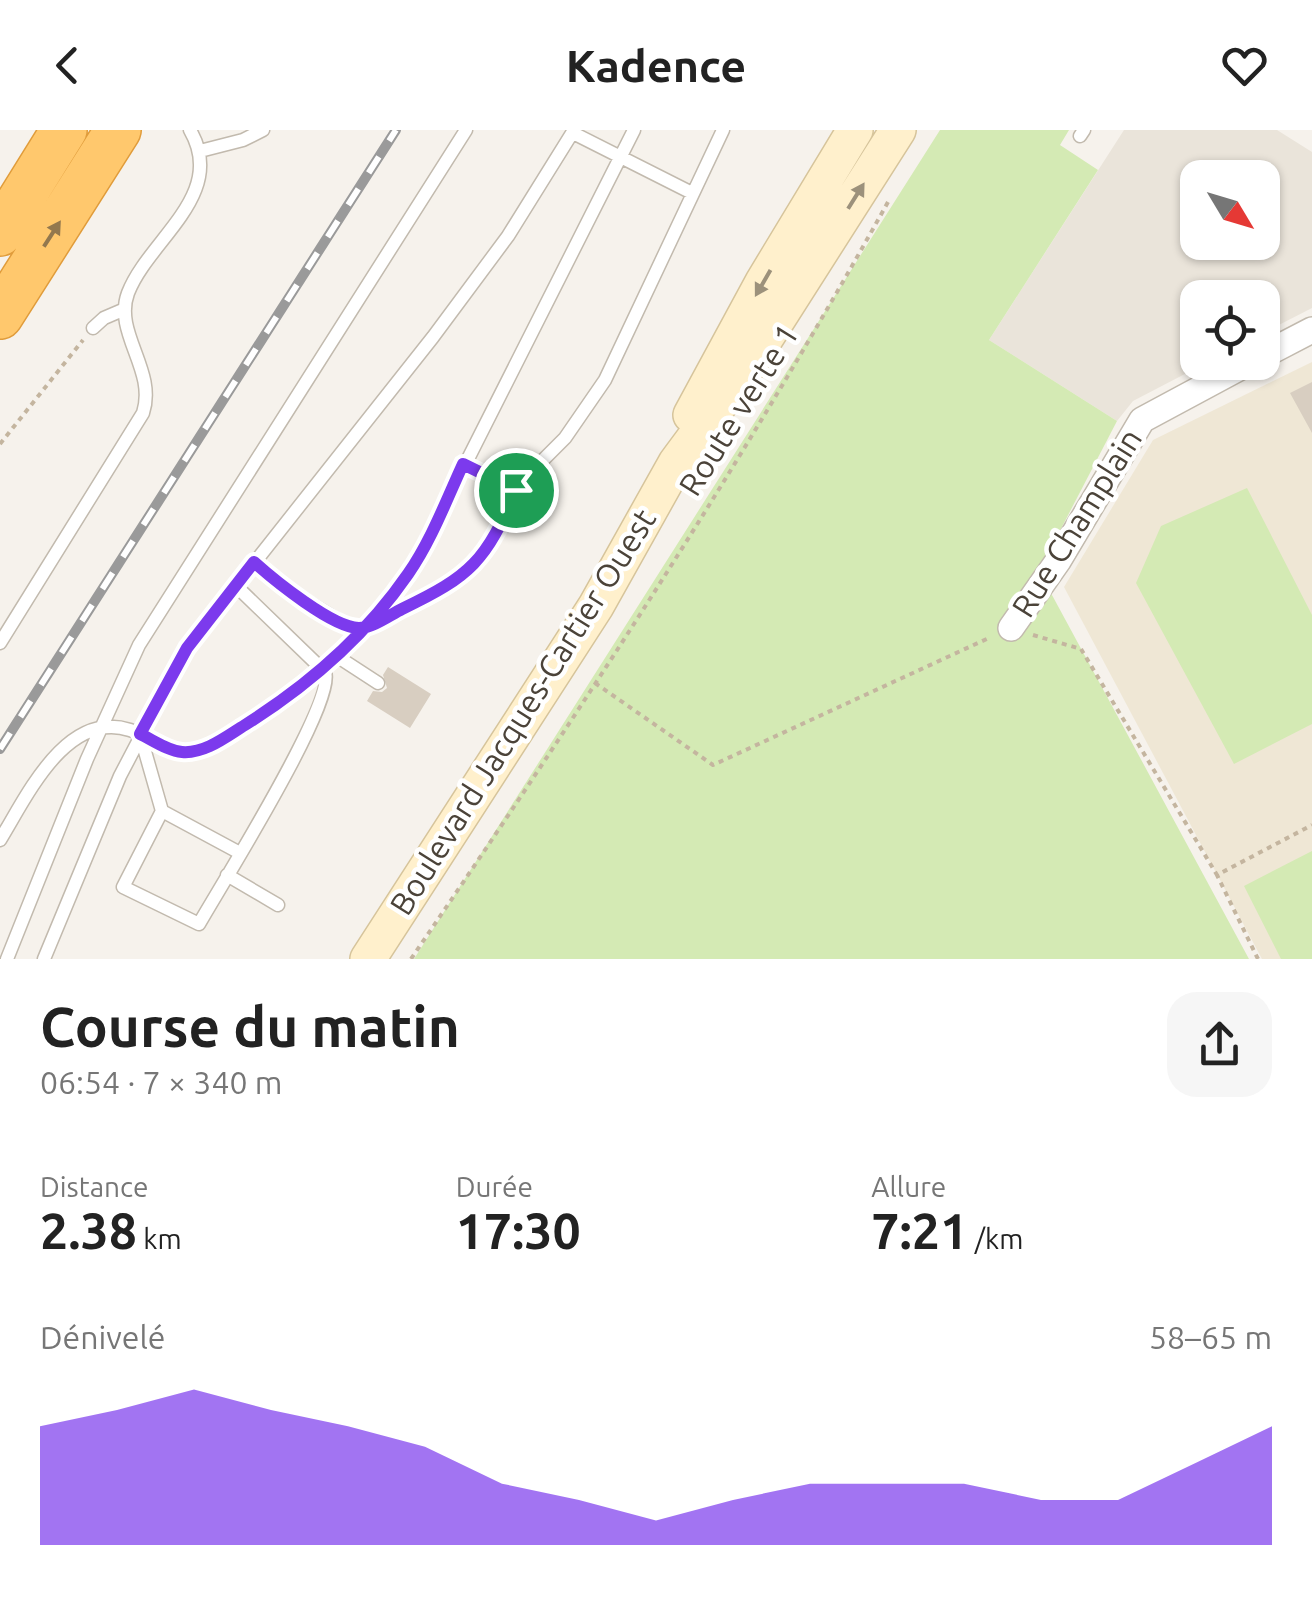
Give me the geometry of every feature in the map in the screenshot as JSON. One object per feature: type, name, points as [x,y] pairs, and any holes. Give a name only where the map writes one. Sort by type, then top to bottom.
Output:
[{"type":"highway","points":[[0,233],[64,130]]},
{"type":"highway","points":[[0,316],[118,130]]},
{"type":"main road","name":"Boulevard Jacques-Cartier Ouest","points":[[676,463],[691,414],[763,282],[855,130]]},
{"type":"main road","name":"Boulevard Jacques-Cartier Ouest","points":[[368,959],[596,606],[676,463],[748,366],[898,130]]},
{"type":"street","points":[[1280,347],[1312,330]]},
{"type":"street","name":"Rue Champlain","points":[[1010,628],[1058,561],[1142,420],[1216,380]]},
{"type":"lane","points":[[0,643],[143,413],[146,381],[125,309],[136,278],[191,201],[201,168],[200,152],[190,130]]},
{"type":"lane","points":[[200,152],[263,130]]},
{"type":"lane","points":[[7,959],[100,730],[154,619],[466,130]]},
{"type":"lane","points":[[0,840],[51,760],[73,742],[100,730],[120,728],[184,752],[207,747],[264,712],[321,668],[363,628],[409,573],[634,130]]},
{"type":"lane","points":[[254,562],[346,625],[363,628],[447,587],[479,562],[497,535],[516,490],[565,438],[605,380],[723,130]]},
{"type":"lane","points":[[44,959],[140,734],[180,658],[508,236],[574,131],[692,194]]},
{"type":"lane","points":[[92,328],[125,309]]},
{"type":"lane","points":[[463,464],[516,490]]},
{"type":"lane","points":[[140,734],[162,811],[123,887],[199,924],[311,727],[329,682],[321,668],[235,585]]},
{"type":"lane","points":[[335,655],[378,683]]},
{"type":"lane","points":[[162,811],[240,853]]},
{"type":"lane","points":[[227,874],[278,905]]},
{"type":"path","name":"Route verte 1","points":[[411,959],[595,684],[836,296],[892,195]]},
{"type":"path","points":[[0,444],[92,328]]},
{"type":"path","points":[[595,684],[713,766],[1010,628],[1081,649],[1218,876],[1258,959]]},
{"type":"path","points":[[1218,876],[1312,825]]},
{"type":"shaded area","points":[[1124,130],[1277,130],[1312,152],[1312,308],[1280,324],[1280,280],[1180,280],[1180,377],[1133,401],[1117,421],[989,340]]},
{"type":"shaded area","points":[[1312,362],[1312,959],[1262,959],[1064,587],[1153,440]]},
{"type":"green space","points":[[940,130],[1069,130],[1060,145],[1098,170],[989,340],[1117,421],[1039,571],[1249,959],[414,959]]},
{"type":"green space","points":[[1247,488],[1312,615],[1312,724],[1234,764],[1136,583],[1161,526]]},
{"type":"green space","points":[[1312,851],[1312,959],[1281,959],[1244,886]]},
{"type":"building","points":[[1312,382],[1312,433],[1290,393]]},
{"type":"building","points":[[388,667],[431,694],[410,728],[367,701],[373,691],[387,688],[383,675]]},
{"type":"railway","points":[[0,749],[396,130]]},
{"type":"route","points":[[516,490],[463,464],[409,573],[363,628],[297,689],[220,740],[196,751],[173,750],[140,734],[187,648],[254,562],[282,586],[346,625],[363,628],[447,587],[479,562],[497,535],[516,490]]}]
